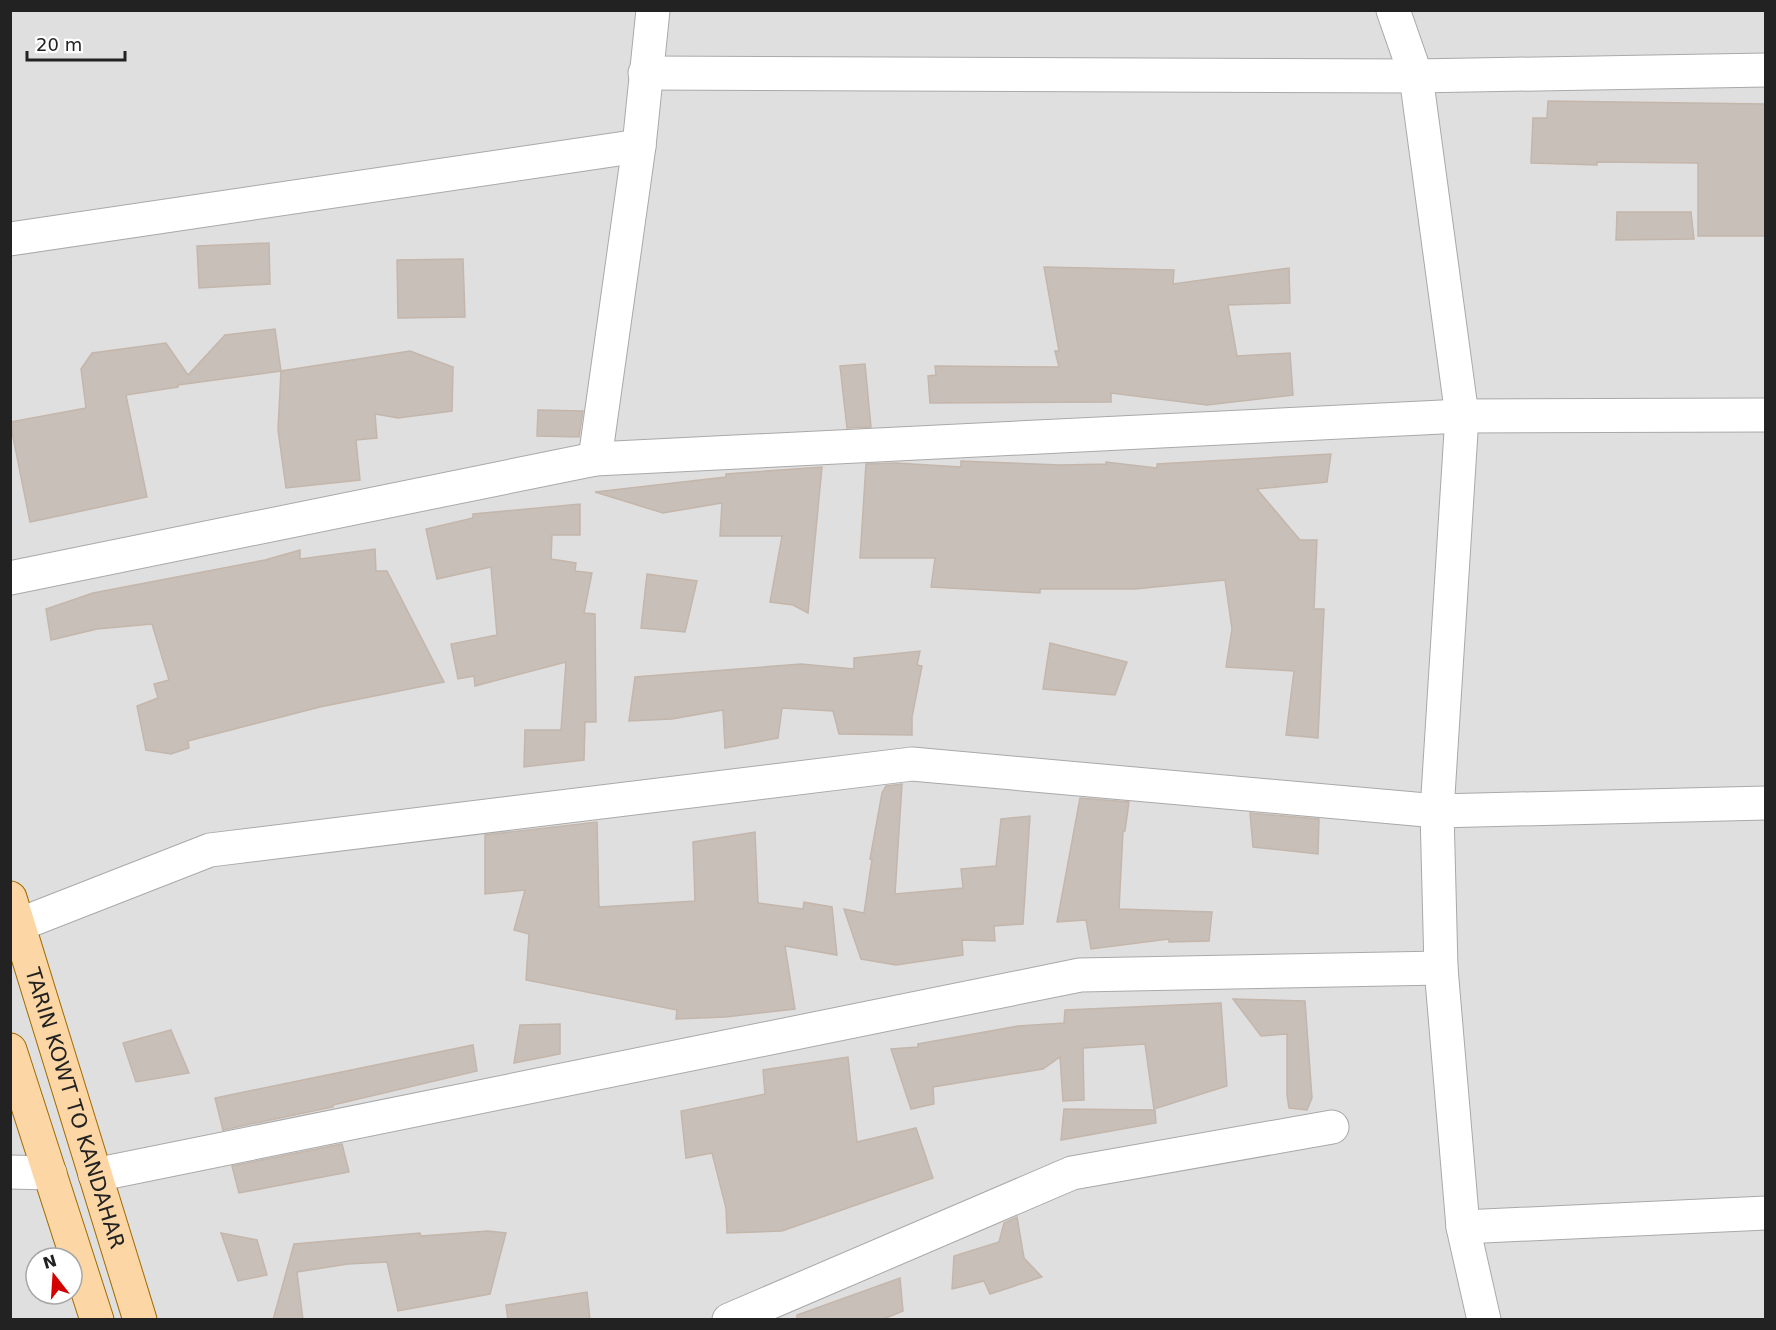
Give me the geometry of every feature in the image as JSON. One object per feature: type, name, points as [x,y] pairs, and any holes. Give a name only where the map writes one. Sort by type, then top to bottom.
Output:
[{"type":"main road","name":"TARIN KOWT TO KANDAHAR","points":[[14,912],[140,1320]]},
{"type":"main road","name":"TARIN KOWT TO KANDAHAR","points":[[10,1050],[97,1320]]},
{"type":"street","points":[[595,459],[639,146],[653,10]]},
{"type":"street","points":[[1393,10],[1416,76],[1462,416],[1437,811],[1441,968],[1463,1227],[1484,1320]]},
{"type":"street","points":[[645,73],[1416,76],[1766,70]]},
{"type":"street","points":[[10,239],[639,146]]},
{"type":"street","points":[[10,578],[595,459],[1462,416],[1766,415]]},
{"type":"street","points":[[14,912],[210,850],[912,764],[1437,811],[1766,804]]},
{"type":"street","points":[[95,1175],[1080,975],[1441,968]]},
{"type":"street","points":[[729,1320],[1072,1173],[1332,1127]]},
{"type":"street","points":[[10,1172],[50,1173]]},
{"type":"street","points":[[1463,1227],[1766,1213]]},
{"type":"shaded area","points":[[10,11],[1765,11],[1765,1319],[11,1319]]},
{"type":"building","points":[[1548,101],[1766,104],[1766,236],[1698,236],[1698,163],[1597,162],[1597,165],[1531,163],[1533,118],[1547,118]]},
{"type":"building","points":[[1617,212],[1691,212],[1694,239],[1616,240]]},
{"type":"building","points":[[269,243],[270,284],[199,288],[197,246]]},
{"type":"building","points":[[463,259],[465,317],[398,318],[397,260]]},
{"type":"building","points":[[1044,267],[1174,270],[1173,284],[1289,268],[1290,303],[1228,305],[1237,356],[1290,353],[1293,395],[1207,405],[1111,393],[1111,402],[930,403],[928,376],[936,375],[935,366],[1059,367],[1055,351],[1059,351]]},
{"type":"building","points":[[275,329],[281,371],[178,385],[178,387],[126,395],[147,497],[30,522],[10,422],[86,408],[81,369],[92,353],[166,343],[188,375],[225,335]]},
{"type":"building","points":[[410,351],[453,367],[452,411],[398,418],[375,414],[377,438],[356,440],[360,480],[286,488],[278,430],[281,371]]},
{"type":"building","points":[[865,364],[871,427],[847,428],[840,366]]},
{"type":"building","points":[[538,410],[583,411],[579,437],[537,436]]},
{"type":"building","points":[[1331,454],[1327,482],[1257,489],[1300,540],[1317,540],[1314,609],[1324,609],[1318,738],[1286,735],[1294,671],[1226,667],[1232,629],[1225,580],[1135,589],[1040,589],[1040,593],[931,587],[935,558],[860,558],[866,464],[896,463],[961,467],[961,461],[1061,465],[1106,464],[1106,462],[1157,468],[1157,464]]},
{"type":"building","points":[[822,467],[808,613],[793,605],[770,602],[782,536],[720,536],[722,503],[663,513],[595,492],[726,477],[726,474]]},
{"type":"building","points":[[580,504],[580,535],[552,535],[551,559],[576,563],[575,571],[592,573],[584,613],[595,614],[596,722],[585,722],[584,760],[524,767],[525,730],[561,730],[566,662],[475,686],[474,676],[458,679],[451,644],[497,635],[491,567],[437,579],[426,529],[473,518],[473,514]]},
{"type":"building","points":[[375,549],[376,571],[387,571],[444,682],[320,707],[188,741],[189,748],[171,754],[146,750],[137,706],[158,698],[154,684],[169,680],[152,624],[97,629],[51,640],[46,609],[93,593],[265,560],[300,550],[300,559]]},
{"type":"building","points":[[647,574],[697,581],[685,632],[641,628]]},
{"type":"building","points":[[1050,643],[1127,662],[1115,695],[1043,689]]},
{"type":"building","points":[[920,651],[917,665],[922,666],[912,717],[912,735],[839,734],[833,711],[782,708],[778,738],[725,748],[723,710],[672,719],[629,721],[635,677],[801,664],[854,669],[854,658]]},
{"type":"building","points":[[902,784],[895,894],[963,888],[961,869],[996,866],[1001,819],[1030,816],[1023,924],[994,926],[995,941],[962,940],[963,955],[896,965],[861,959],[844,909],[864,913],[872,859],[870,859],[882,793],[886,786]]},
{"type":"building","points":[[1080,798],[1129,802],[1125,831],[1123,831],[1119,909],[1212,912],[1209,941],[1169,942],[1169,939],[1091,949],[1086,920],[1057,922]]},
{"type":"building","points":[[1250,813],[1319,819],[1318,854],[1253,847]]},
{"type":"building","points":[[597,822],[599,907],[695,901],[693,842],[755,832],[758,903],[803,909],[804,902],[832,907],[837,955],[785,946],[795,1009],[726,1017],[676,1019],[677,1010],[526,980],[529,934],[514,930],[525,890],[485,894],[485,835]]},
{"type":"building","points":[[1233,999],[1305,1001],[1312,1098],[1307,1110],[1289,1108],[1287,1034],[1261,1036]]},
{"type":"building","points":[[1221,1003],[1227,1086],[1154,1109],[1145,1044],[1083,1048],[1084,1100],[1063,1101],[1060,1057],[1043,1069],[933,1087],[934,1104],[911,1109],[891,1049],[918,1047],[918,1044],[1018,1026],[1064,1023],[1065,1010]]},
{"type":"building","points":[[560,1024],[560,1054],[514,1063],[520,1025]]},
{"type":"building","points":[[171,1030],[189,1073],[136,1082],[123,1043]]},
{"type":"building","points":[[473,1045],[477,1071],[333,1105],[333,1107],[223,1130],[215,1098]]},
{"type":"building","points":[[848,1057],[857,1142],[916,1128],[933,1178],[782,1231],[727,1233],[726,1208],[712,1153],[686,1158],[681,1111],[765,1094],[763,1070]]},
{"type":"building","points":[[1064,1109],[1155,1110],[1156,1123],[1061,1140]]},
{"type":"building","points":[[342,1144],[349,1172],[239,1193],[232,1166]]},
{"type":"building","points":[[1017,1217],[1024,1258],[1042,1277],[990,1294],[984,1281],[952,1289],[954,1256],[999,1242],[1004,1223]]},
{"type":"building","points":[[488,1231],[506,1233],[490,1294],[398,1311],[387,1262],[348,1264],[297,1272],[303,1320],[273,1320],[294,1244],[420,1233],[421,1236]]},
{"type":"building","points":[[221,1233],[257,1240],[267,1275],[238,1281]]},
{"type":"building","points":[[900,1278],[903,1311],[881,1320],[797,1320],[797,1315]]},
{"type":"building","points":[[587,1292],[590,1320],[508,1320],[506,1305]]}]
